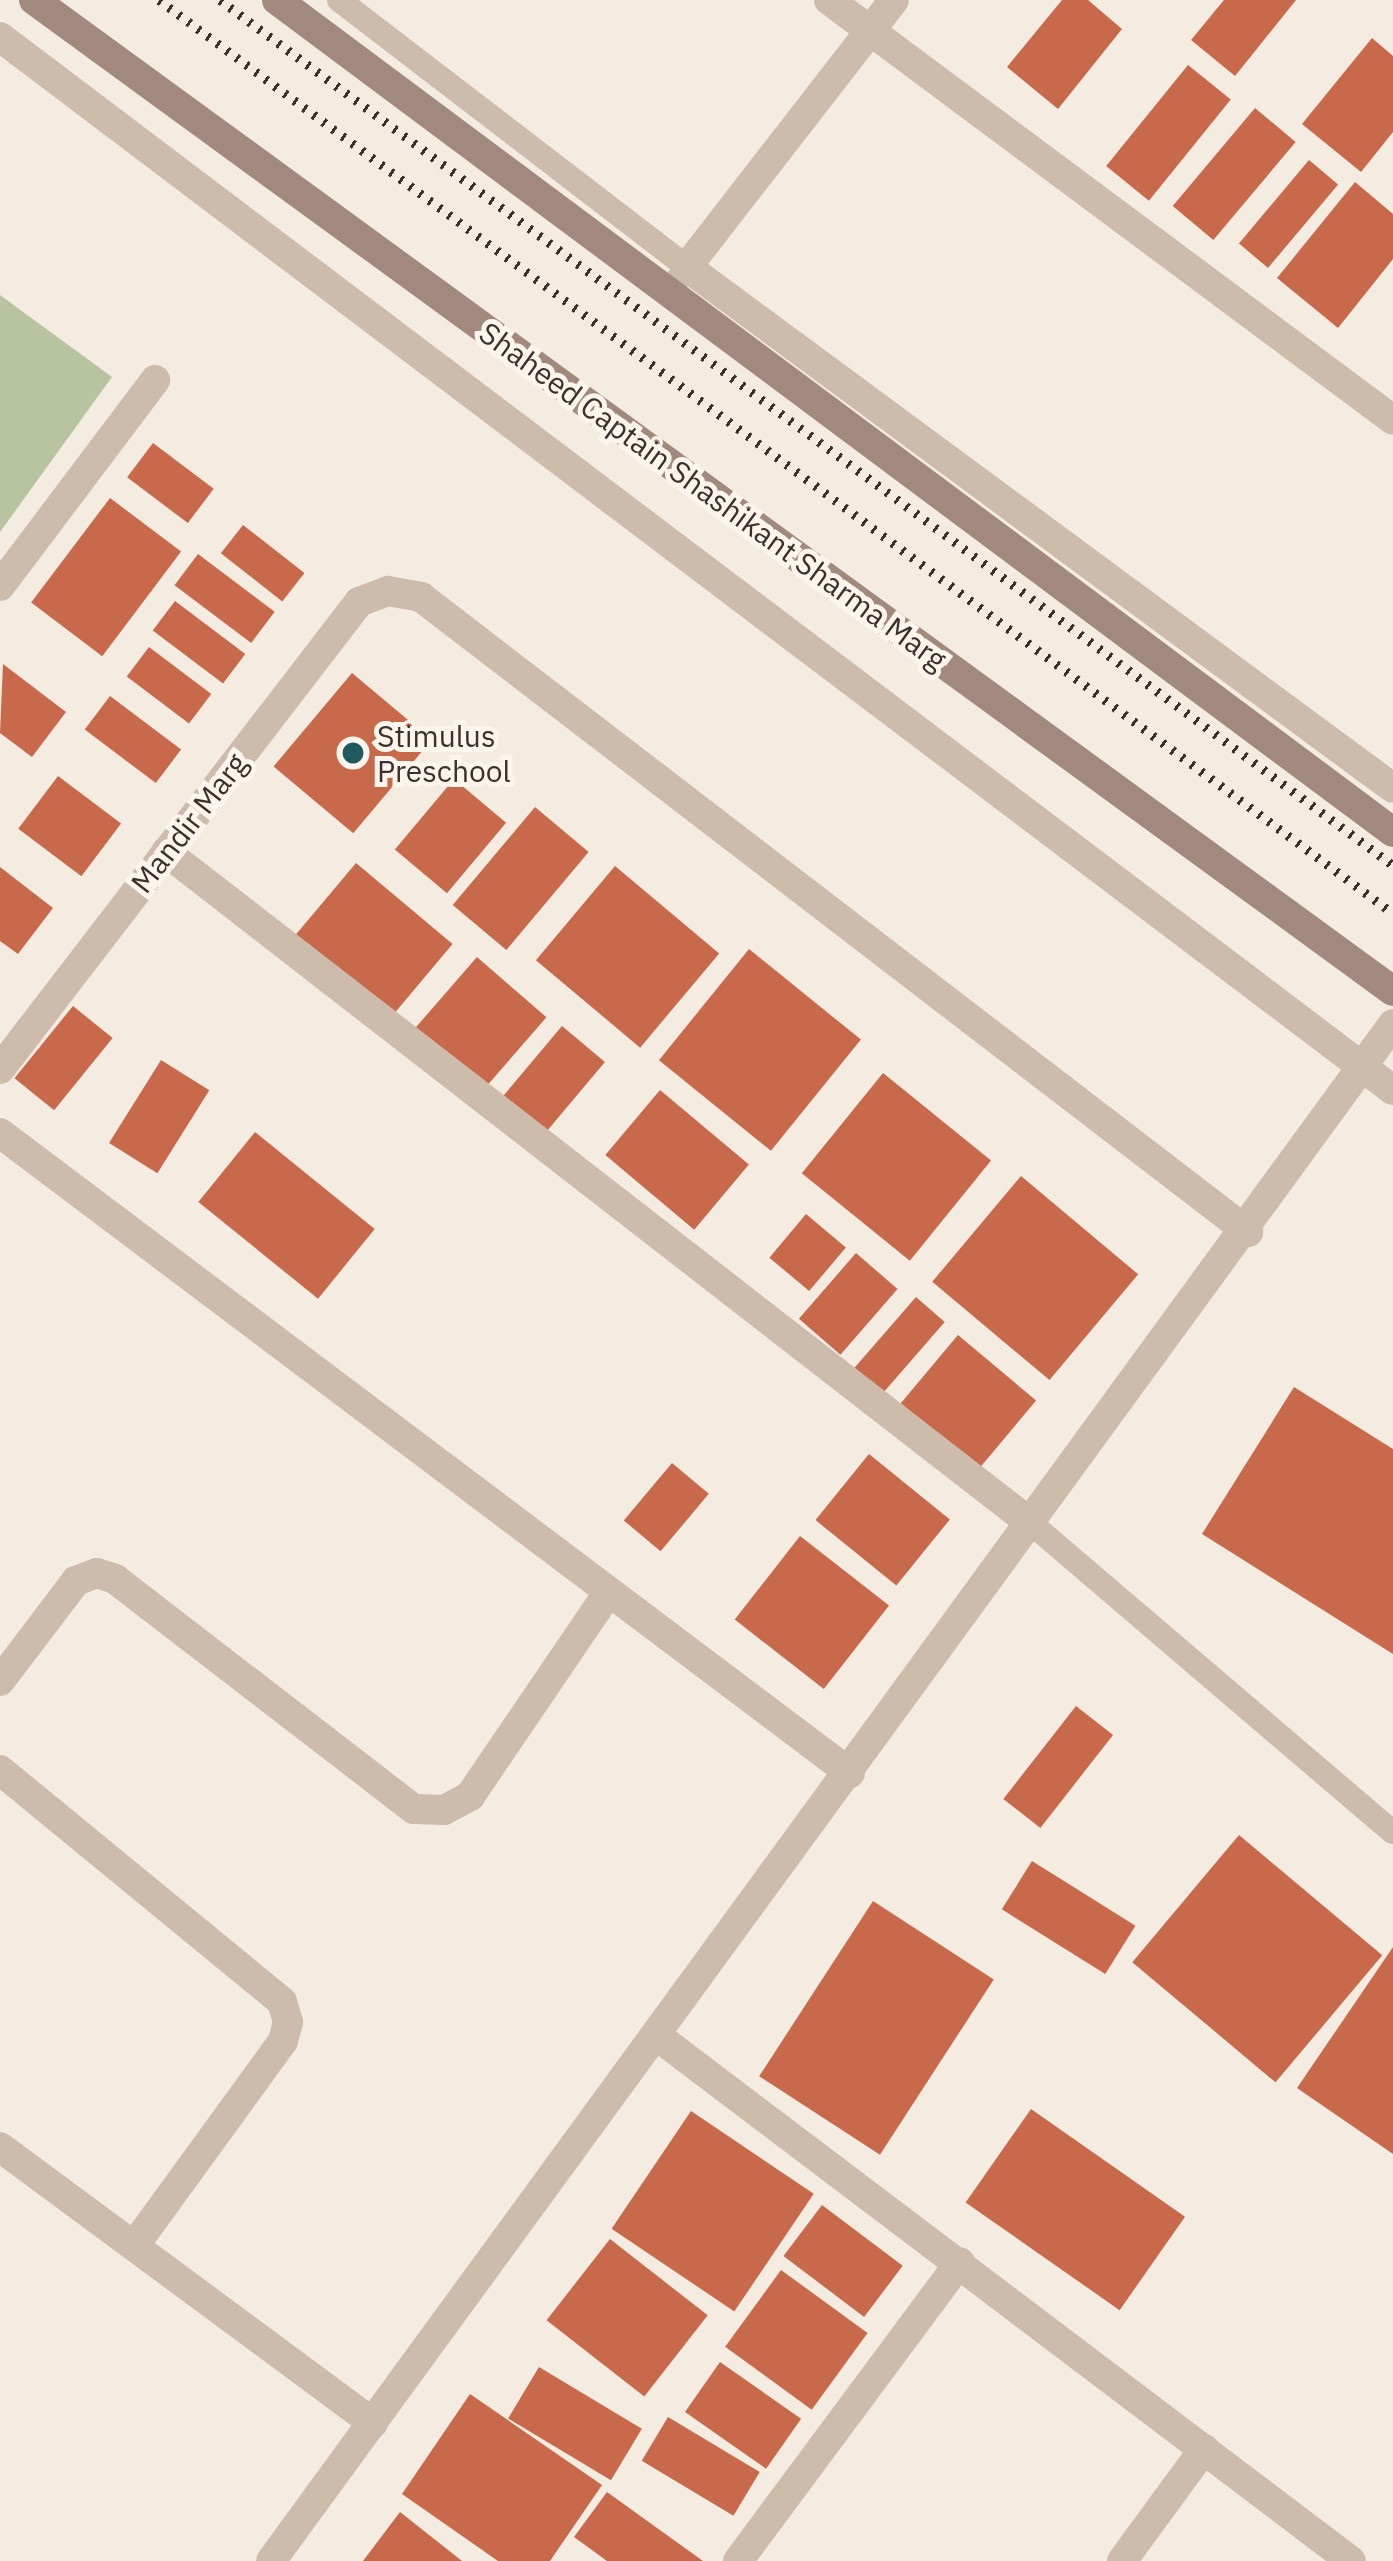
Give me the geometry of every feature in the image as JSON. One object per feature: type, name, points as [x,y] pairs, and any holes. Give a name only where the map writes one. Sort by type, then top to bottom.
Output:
[{"type":"main road","name":"Shaheed Captain Shashikant Sharma Marg","points":[[34,0],[1393,991]]},
{"type":"main road","points":[[58,0],[73,30]]},
{"type":"main road","points":[[277,0],[678,279],[1393,832]]},
{"type":"street","points":[[829,0],[1393,420]]},
{"type":"street","points":[[894,0],[678,279],[1393,788]]},
{"type":"street","points":[[0,37],[1393,1090]]},
{"type":"street","points":[[0,586],[155,380]]},
{"type":"street","name":"Mandir Marg","points":[[0,1069],[358,602],[388,591],[421,597],[1248,1232]]},
{"type":"street","points":[[166,852],[1033,1525]]},
{"type":"street","points":[[271,2561],[1248,1232],[1393,1024]]},
{"type":"street","points":[[0,1133],[850,1773]]},
{"type":"street","points":[[0,1681],[76,1581],[97,1573],[115,1579],[414,1809],[444,1810],[470,1796],[608,1593]]},
{"type":"street","points":[[0,1770],[282,2002],[288,2022],[283,2041],[134,2246]]},
{"type":"street","points":[[657,2036],[1351,2561]]},
{"type":"street","points":[[0,2147],[373,2422]]},
{"type":"street","points":[[738,2561],[960,2263]]},
{"type":"street","points":[[1122,2561],[1204,2449]]},
{"type":"lane","points":[[339,0],[678,279]]},
{"type":"lane","points":[[1033,1525],[1393,1832]]},
{"type":"green space","points":[[0,295],[112,377],[0,532]]},
{"type":"building","points":[[1062,0],[1088,0],[1122,29],[1058,109],[1007,67]]},
{"type":"building","points":[[1224,0],[1296,0],[1235,76],[1191,40]]},
{"type":"building","points":[[1372,38],[1393,56],[1393,132],[1361,172],[1302,124]]},
{"type":"building","points":[[1188,65],[1231,100],[1149,201],[1106,166]]},
{"type":"building","points":[[1255,108],[1296,142],[1213,240],[1173,206]]},
{"type":"building","points":[[1309,160],[1338,184],[1268,268],[1239,243]]},
{"type":"building","points":[[1355,182],[1393,214],[1393,259],[1338,328],[1277,278]]},
{"type":"building","points":[[153,443],[214,489],[188,523],[127,477]]},
{"type":"building","points":[[110,498],[181,552],[102,656],[31,603]]},
{"type":"building","points":[[243,525],[304,573],[282,601],[221,553]]},
{"type":"building","points":[[198,554],[275,612],[251,643],[175,585]]},
{"type":"building","points":[[175,601],[245,654],[223,684],[153,631]]},
{"type":"building","points":[[149,647],[211,694],[189,723],[127,677]]},
{"type":"building","points":[[3,664],[66,712],[32,757],[0,733]]},
{"type":"building","name":"Stimulus Preschool","points":[[352,673],[432,740],[353,833],[274,766]]},
{"type":"building","points":[[110,696],[181,750],[156,783],[85,730]]},
{"type":"building","points":[[58,776],[121,824],[81,876],[18,829]]},
{"type":"building","points":[[454,779],[506,823],[447,893],[395,849]]},
{"type":"building","points":[[535,807],[589,852],[506,950],[453,905]]},
{"type":"building","points":[[356,863],[453,944],[388,1021],[292,940]]},
{"type":"building","points":[[615,866],[719,953],[640,1048],[536,960]]},
{"type":"building","points":[[0,867],[53,908],[18,954],[0,941]]},
{"type":"building","points":[[749,949],[861,1040],[771,1151],[659,1060]]},
{"type":"building","points":[[477,957],[546,1017],[483,1090],[414,1029]]},
{"type":"building","points":[[73,1006],[113,1038],[54,1110],[14,1078]]},
{"type":"building","points":[[562,1026],[605,1062],[543,1136],[500,1100]]},
{"type":"building","points":[[161,1060],[209,1090],[157,1173],[109,1143]]},
{"type":"building","points":[[883,1073],[991,1160],[910,1261],[802,1173]]},
{"type":"building","points":[[660,1090],[749,1165],[694,1230],[605,1155]]},
{"type":"building","points":[[255,1132],[375,1229],[318,1299],[198,1202]]},
{"type":"building","points":[[1021,1176],[1138,1274],[1050,1380],[932,1282]]},
{"type":"building","points":[[806,1214],[846,1247],[809,1291],[769,1258]]},
{"type":"building","points":[[856,1253],[898,1289],[840,1355],[799,1319]]},
{"type":"building","points":[[916,1297],[945,1322],[882,1394],[854,1369]]},
{"type":"building","points":[[958,1335],[1036,1401],[979,1469],[901,1403]]},
{"type":"building","points":[[1294,1387],[1393,1449],[1393,1654],[1202,1534]]},
{"type":"building","points":[[869,1454],[950,1519],[896,1586],[816,1520]]},
{"type":"building","points":[[672,1463],[709,1494],[661,1551],[624,1520]]},
{"type":"building","points":[[800,1536],[889,1606],[824,1689],[735,1620]]},
{"type":"building","points":[[1076,1706],[1113,1735],[1040,1828],[1003,1799]]},
{"type":"building","points":[[1239,1835],[1382,1955],[1276,2082],[1132,1962]]},
{"type":"building","points":[[1032,1861],[1135,1926],[1105,1974],[1002,1909]]},
{"type":"building","points":[[873,1901],[994,1979],[880,2155],[759,2076]]},
{"type":"building","points":[[1393,1947],[1393,2154],[1297,2088]]},
{"type":"building","points":[[1031,2109],[1185,2217],[1120,2310],[966,2202]]},
{"type":"building","points":[[691,2111],[814,2194],[734,2311],[612,2229]]},
{"type":"building","points":[[822,2205],[903,2266],[864,2317],[783,2256]]},
{"type":"building","points":[[610,2239],[708,2315],[644,2397],[547,2320]]},
{"type":"building","points":[[781,2270],[868,2333],[812,2410],[725,2347]]},
{"type":"building","points":[[720,2362],[801,2419],[766,2469],[685,2412]]},
{"type":"building","points":[[539,2367],[642,2429],[611,2480],[508,2418]]},
{"type":"building","points":[[470,2394],[602,2485],[550,2561],[498,2561],[402,2494]]},
{"type":"building","points":[[668,2417],[760,2472],[733,2516],[642,2461]]},
{"type":"building","points":[[607,2492],[703,2561],[607,2561],[574,2537]]},
{"type":"building","points":[[400,2512],[462,2561],[363,2561]]},
{"type":"railway","points":[[159,0],[1393,913]]},
{"type":"railway","points":[[220,0],[1393,865]]},
{"type":"place","name":"Stimulus Preschool","points":[[353,753]]}]
